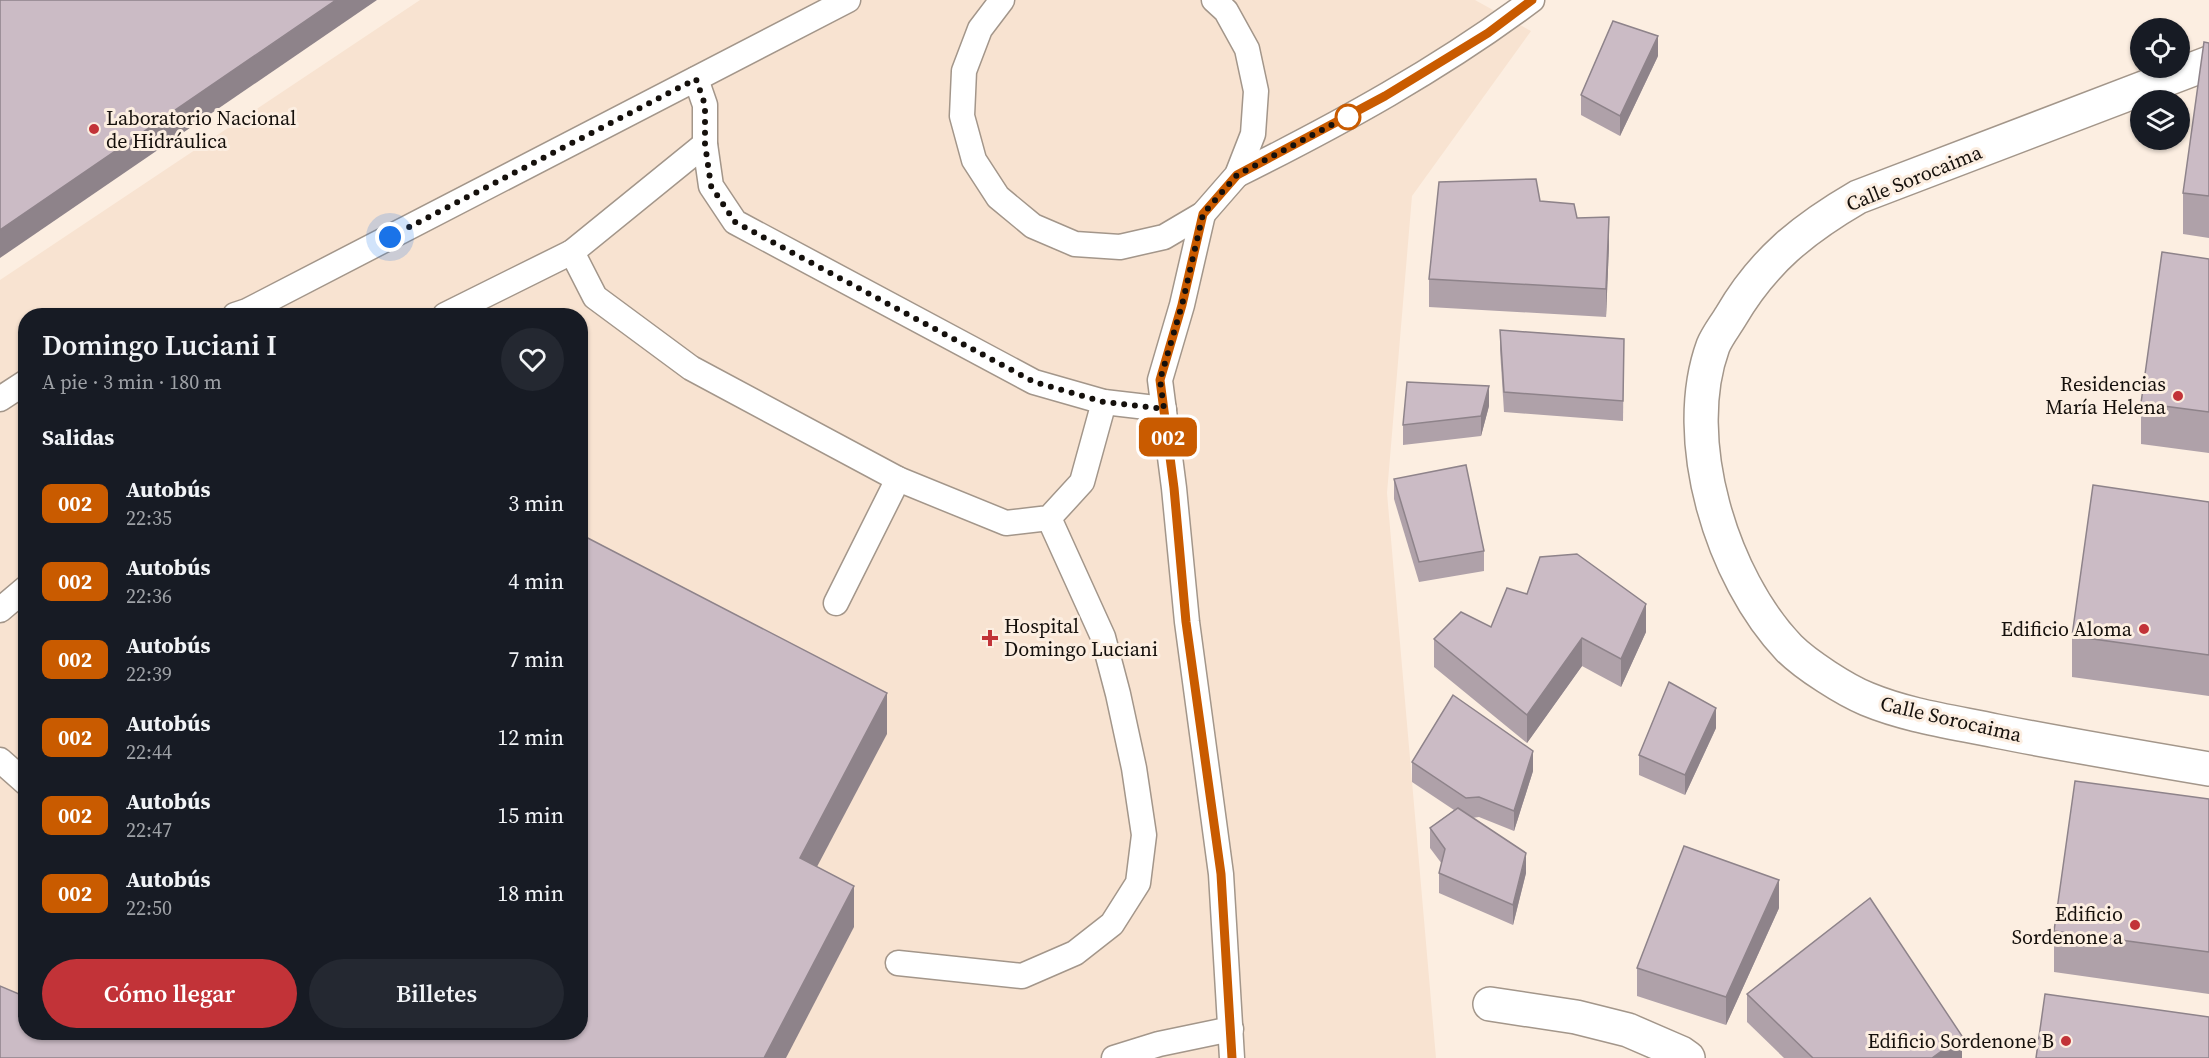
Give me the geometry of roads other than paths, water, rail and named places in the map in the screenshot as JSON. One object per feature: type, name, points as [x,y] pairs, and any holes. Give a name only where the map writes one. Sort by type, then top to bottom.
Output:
[{"type":"street","name":"Calle Sorocaima","points":[[2209,63],[1858,197],[1811,227],[1763,269],[1740,300],[1714,345],[1702,392],[1701,447],[1710,494],[1726,544],[1744,582],[1765,616],[1790,649],[1830,678],[1866,699],[1921,716],[2068,745],[2209,769]]},
{"type":"street","points":[[1490,1004],[1576,1017],[1628,1030],[1688,1058]]},
{"type":"lane","points":[[253,308],[848,0]]},
{"type":"lane","points":[[1002,0],[980,29],[964,71],[962,116],[974,160],[998,197],[1033,226],[1075,244],[1120,247],[1164,237],[1203,214],[1237,175],[1253,134],[1256,91],[1247,49],[1226,11],[1214,0]]},
{"type":"lane","points":[[1237,175],[1385,96],[1488,33],[1532,0]]},
{"type":"lane","points":[[696,79],[705,105],[705,144],[711,186],[735,222],[1034,382],[1104,402],[1164,409]]},
{"type":"lane","points":[[459,308],[572,252],[705,144]]},
{"type":"lane","points":[[1203,214],[1182,305],[1160,380],[1174,488],[1186,622],[1221,874],[1232,1058]]},
{"type":"lane","points":[[572,252],[595,297],[692,368],[898,479],[1006,524],[1049,518],[1082,482],[1104,402]]},
{"type":"lane","points":[[0,399],[18,387]]},
{"type":"lane","points":[[836,603],[898,479]]},
{"type":"lane","points":[[898,963],[1022,976],[1075,953],[1112,924],[1138,884],[1144,835],[1134,768],[1118,694],[1103,637],[1049,518]]},
{"type":"lane","points":[[0,610],[18,595]]},
{"type":"lane","points":[[0,760],[18,776]]},
{"type":"lane","points":[[1114,1058],[1160,1044],[1231,1029]]},
{"type":"place","name":"Laboratorio Nacional de Hidráulica","points":[[94,129]]},
{"type":"place","name":"Residencias María Helena","points":[[2178,396]]},
{"type":"place","name":"Edificio Aloma","points":[[2144,629]]},
{"type":"place","name":"Hospital Domingo Luciani","points":[[990,638]]},
{"type":"place","name":"Edificio Sordenone a","points":[[2135,925]]},
{"type":"place","name":"Edificio Sordenone B","points":[[2066,1041]]}]
